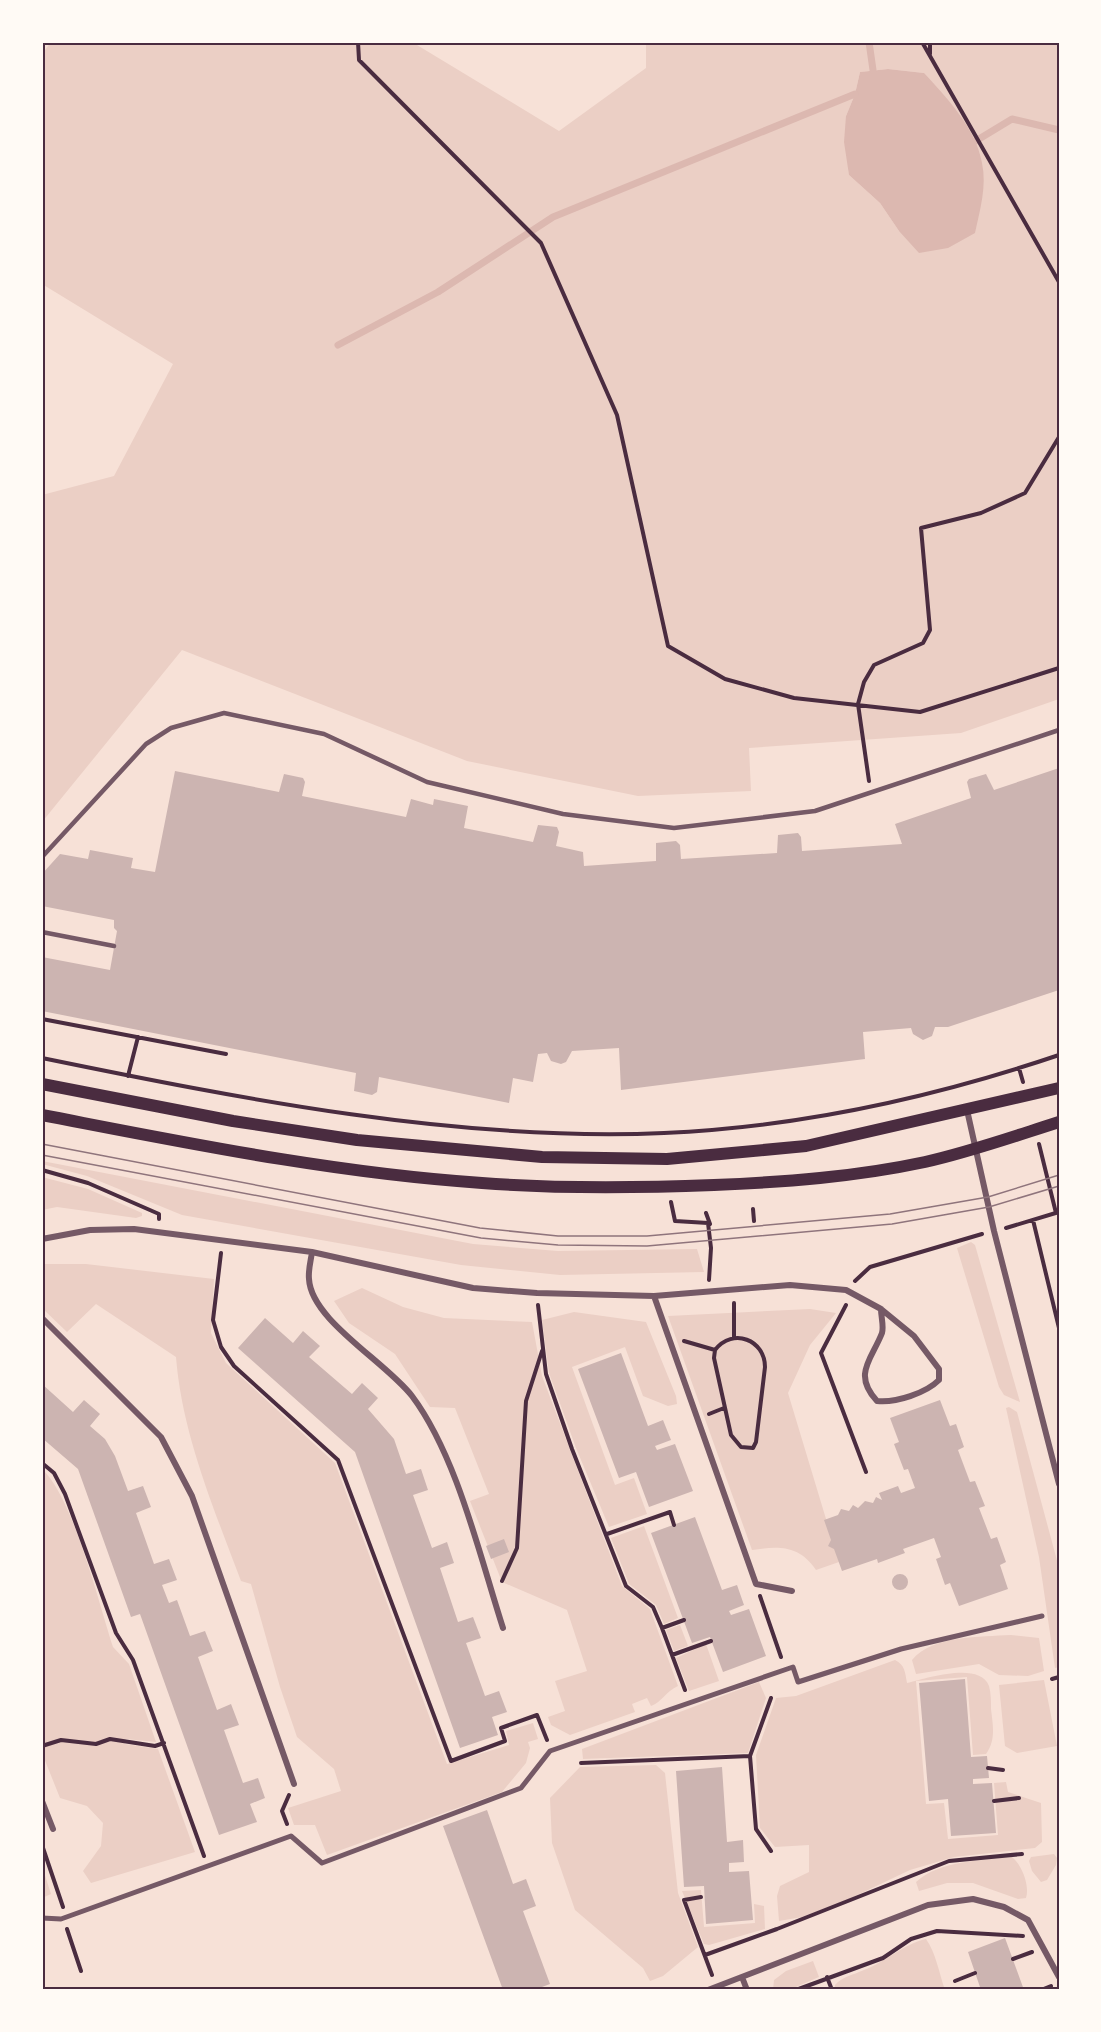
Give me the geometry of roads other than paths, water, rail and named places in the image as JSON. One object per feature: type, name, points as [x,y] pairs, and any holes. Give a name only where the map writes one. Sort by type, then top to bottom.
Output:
[{"type":"main road","points":[[42,1084],[233,1121],[357,1140],[542,1157],[667,1158],[806,1146],[1059,1088]]},
{"type":"main road","points":[[42,1115],[261,1156],[359,1171],[482,1183],[606,1188],[800,1181],[846,1176],[925,1162],[1059,1122]]},
{"type":"street","points":[[967,1110],[994,1231],[1059,1484]]},
{"type":"street","points":[[42,1239],[90,1230],[134,1229],[312,1252],[473,1288],[537,1293],[654,1296],[790,1286],[849,1292],[881,1310],[914,1336],[939,1369],[939,1380],[932,1387],[888,1402],[878,1401],[870,1393],[865,1364],[883,1331],[881,1310]]},
{"type":"street","points":[[312,1252],[309,1279],[313,1299],[325,1316],[382,1365],[412,1396],[435,1437],[454,1481],[503,1628]]},
{"type":"street","points":[[654,1296],[756,1584],[792,1591]]},
{"type":"street","points":[[42,1318],[161,1437],[192,1496],[294,1784]]},
{"type":"street","points":[[42,1918],[63,1918],[291,1836],[322,1863],[521,1788],[550,1751],[689,1702],[793,1667],[798,1682],[902,1649],[1042,1616]]},
{"type":"street","points":[[42,1801],[53,1829]]},
{"type":"street","points":[[708,1990],[928,1905],[973,1899],[1004,1907],[1028,1920],[1039,1936],[1059,1977]]},
{"type":"street","points":[[742,1977],[747,1990]]},
{"type":"lane","points":[[42,857],[146,744],[171,728],[224,712],[324,734],[427,782],[563,814],[674,828],[815,811],[1059,730]]},
{"type":"lane","points":[[42,932],[114,946]]},
{"type":"waterway","points":[[869,42],[873,70]]},
{"type":"waterway","points":[[338,345],[438,292],[553,217],[855,94]]},
{"type":"waterway","points":[[974,142],[1012,119],[1059,130]]},
{"type":"tram line","points":[[42,1144],[480,1228],[558,1236],[647,1236],[890,1214],[988,1197],[1059,1175]]},
{"type":"tram line","points":[[42,1155],[481,1238],[558,1245],[647,1246],[892,1224],[989,1207],[1059,1186]]}]
